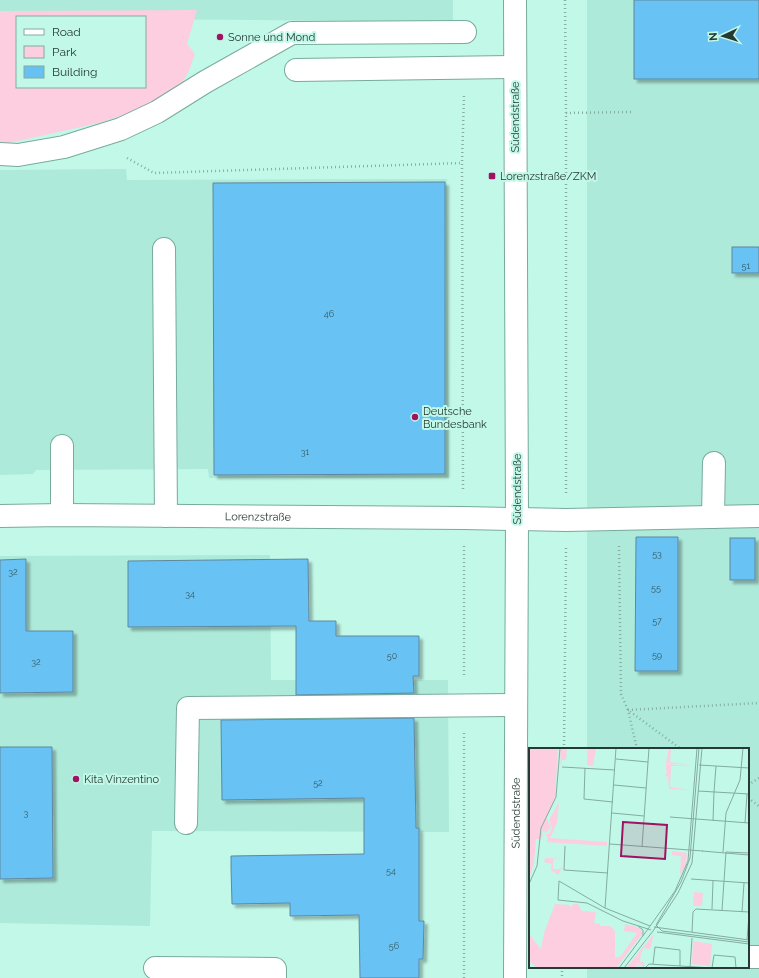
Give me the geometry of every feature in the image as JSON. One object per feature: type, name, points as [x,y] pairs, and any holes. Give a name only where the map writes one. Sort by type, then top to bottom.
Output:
[{"type":"street","name":"Südendstraße","points":[[515,0],[517,520],[515,705],[520,969]]},
{"type":"street","points":[[0,154],[18,155],[64,148],[121,129],[157,112],[205,82],[292,33],[465,32]]},
{"type":"street","points":[[296,70],[515,68]]},
{"type":"street","points":[[164,250],[166,516]]},
{"type":"street","points":[[62,446],[62,515]]},
{"type":"street","points":[[713,517],[714,463]]},
{"type":"street","name":"Lorenzstraße","points":[[0,516],[62,515],[464,518],[517,520],[759,516]]},
{"type":"street","points":[[186,824],[188,708],[515,705]]},
{"type":"street","points":[[749,958],[759,957]]},
{"type":"street","points":[[155,968],[275,969],[275,978]]},
{"type":"path","points":[[564,748],[566,520],[565,0]]},
{"type":"path","points":[[566,113],[631,112]]},
{"type":"path","points":[[92,138],[154,173],[462,163]]},
{"type":"path","points":[[619,518],[621,694],[628,710],[637,748]]},
{"type":"path","points":[[628,710],[759,703]]},
{"type":"path","points":[[628,710],[680,748]]},
{"type":"path","points":[[749,784],[759,778]]},
{"type":"path","points":[[749,799],[759,806]]},
{"type":"shaded area","points":[[0,0],[453,0],[453,22],[146,19],[146,16],[0,17]]},
{"type":"shaded area","points":[[587,0],[759,0],[759,978],[587,978],[587,968],[749,968],[749,748],[587,748]]},
{"type":"shaded area","points":[[126,169],[127,180],[447,179],[449,478],[209,478],[208,469],[36,470],[33,474],[0,475],[0,170]]},
{"type":"shaded area","points":[[270,555],[271,680],[448,680],[449,832],[152,831],[150,926],[0,923],[0,556]]},
{"type":"green space","points":[[197,10],[187,44],[195,54],[188,73],[178,89],[153,105],[99,123],[0,145],[0,11]]},
{"type":"building","points":[[634,0],[759,0],[759,79],[634,79]]},
{"type":"building","points":[[445,182],[445,474],[214,475],[213,183]]},
{"type":"building","points":[[732,247],[759,247],[759,273],[732,273]]},
{"type":"building","points":[[636,537],[678,537],[678,671],[635,671]]},
{"type":"building","points":[[730,538],[755,538],[755,580],[730,580]]},
{"type":"building","points":[[26,559],[26,631],[73,631],[73,692],[0,693],[0,560]]},
{"type":"building","points":[[308,559],[309,621],[336,621],[336,636],[419,636],[419,676],[413,676],[414,693],[296,695],[296,626],[128,627],[128,561]]},
{"type":"building","points":[[414,718],[416,828],[419,828],[419,921],[424,921],[423,959],[419,959],[419,978],[360,978],[359,915],[290,916],[290,903],[232,904],[231,856],[364,854],[364,798],[222,800],[221,720]]},
{"type":"building","points":[[0,747],[52,747],[53,878],[0,879]]},
{"type":"place","name":"Sonne und Mond","points":[[220,37]]},
{"type":"place","name":"Lorenzstraße/ZKM","points":[[492,176]]},
{"type":"place","name":"Deutsche Bundesbank","points":[[415,417]]},
{"type":"place","name":"Kita Vinzentino","points":[[76,779]]}]
